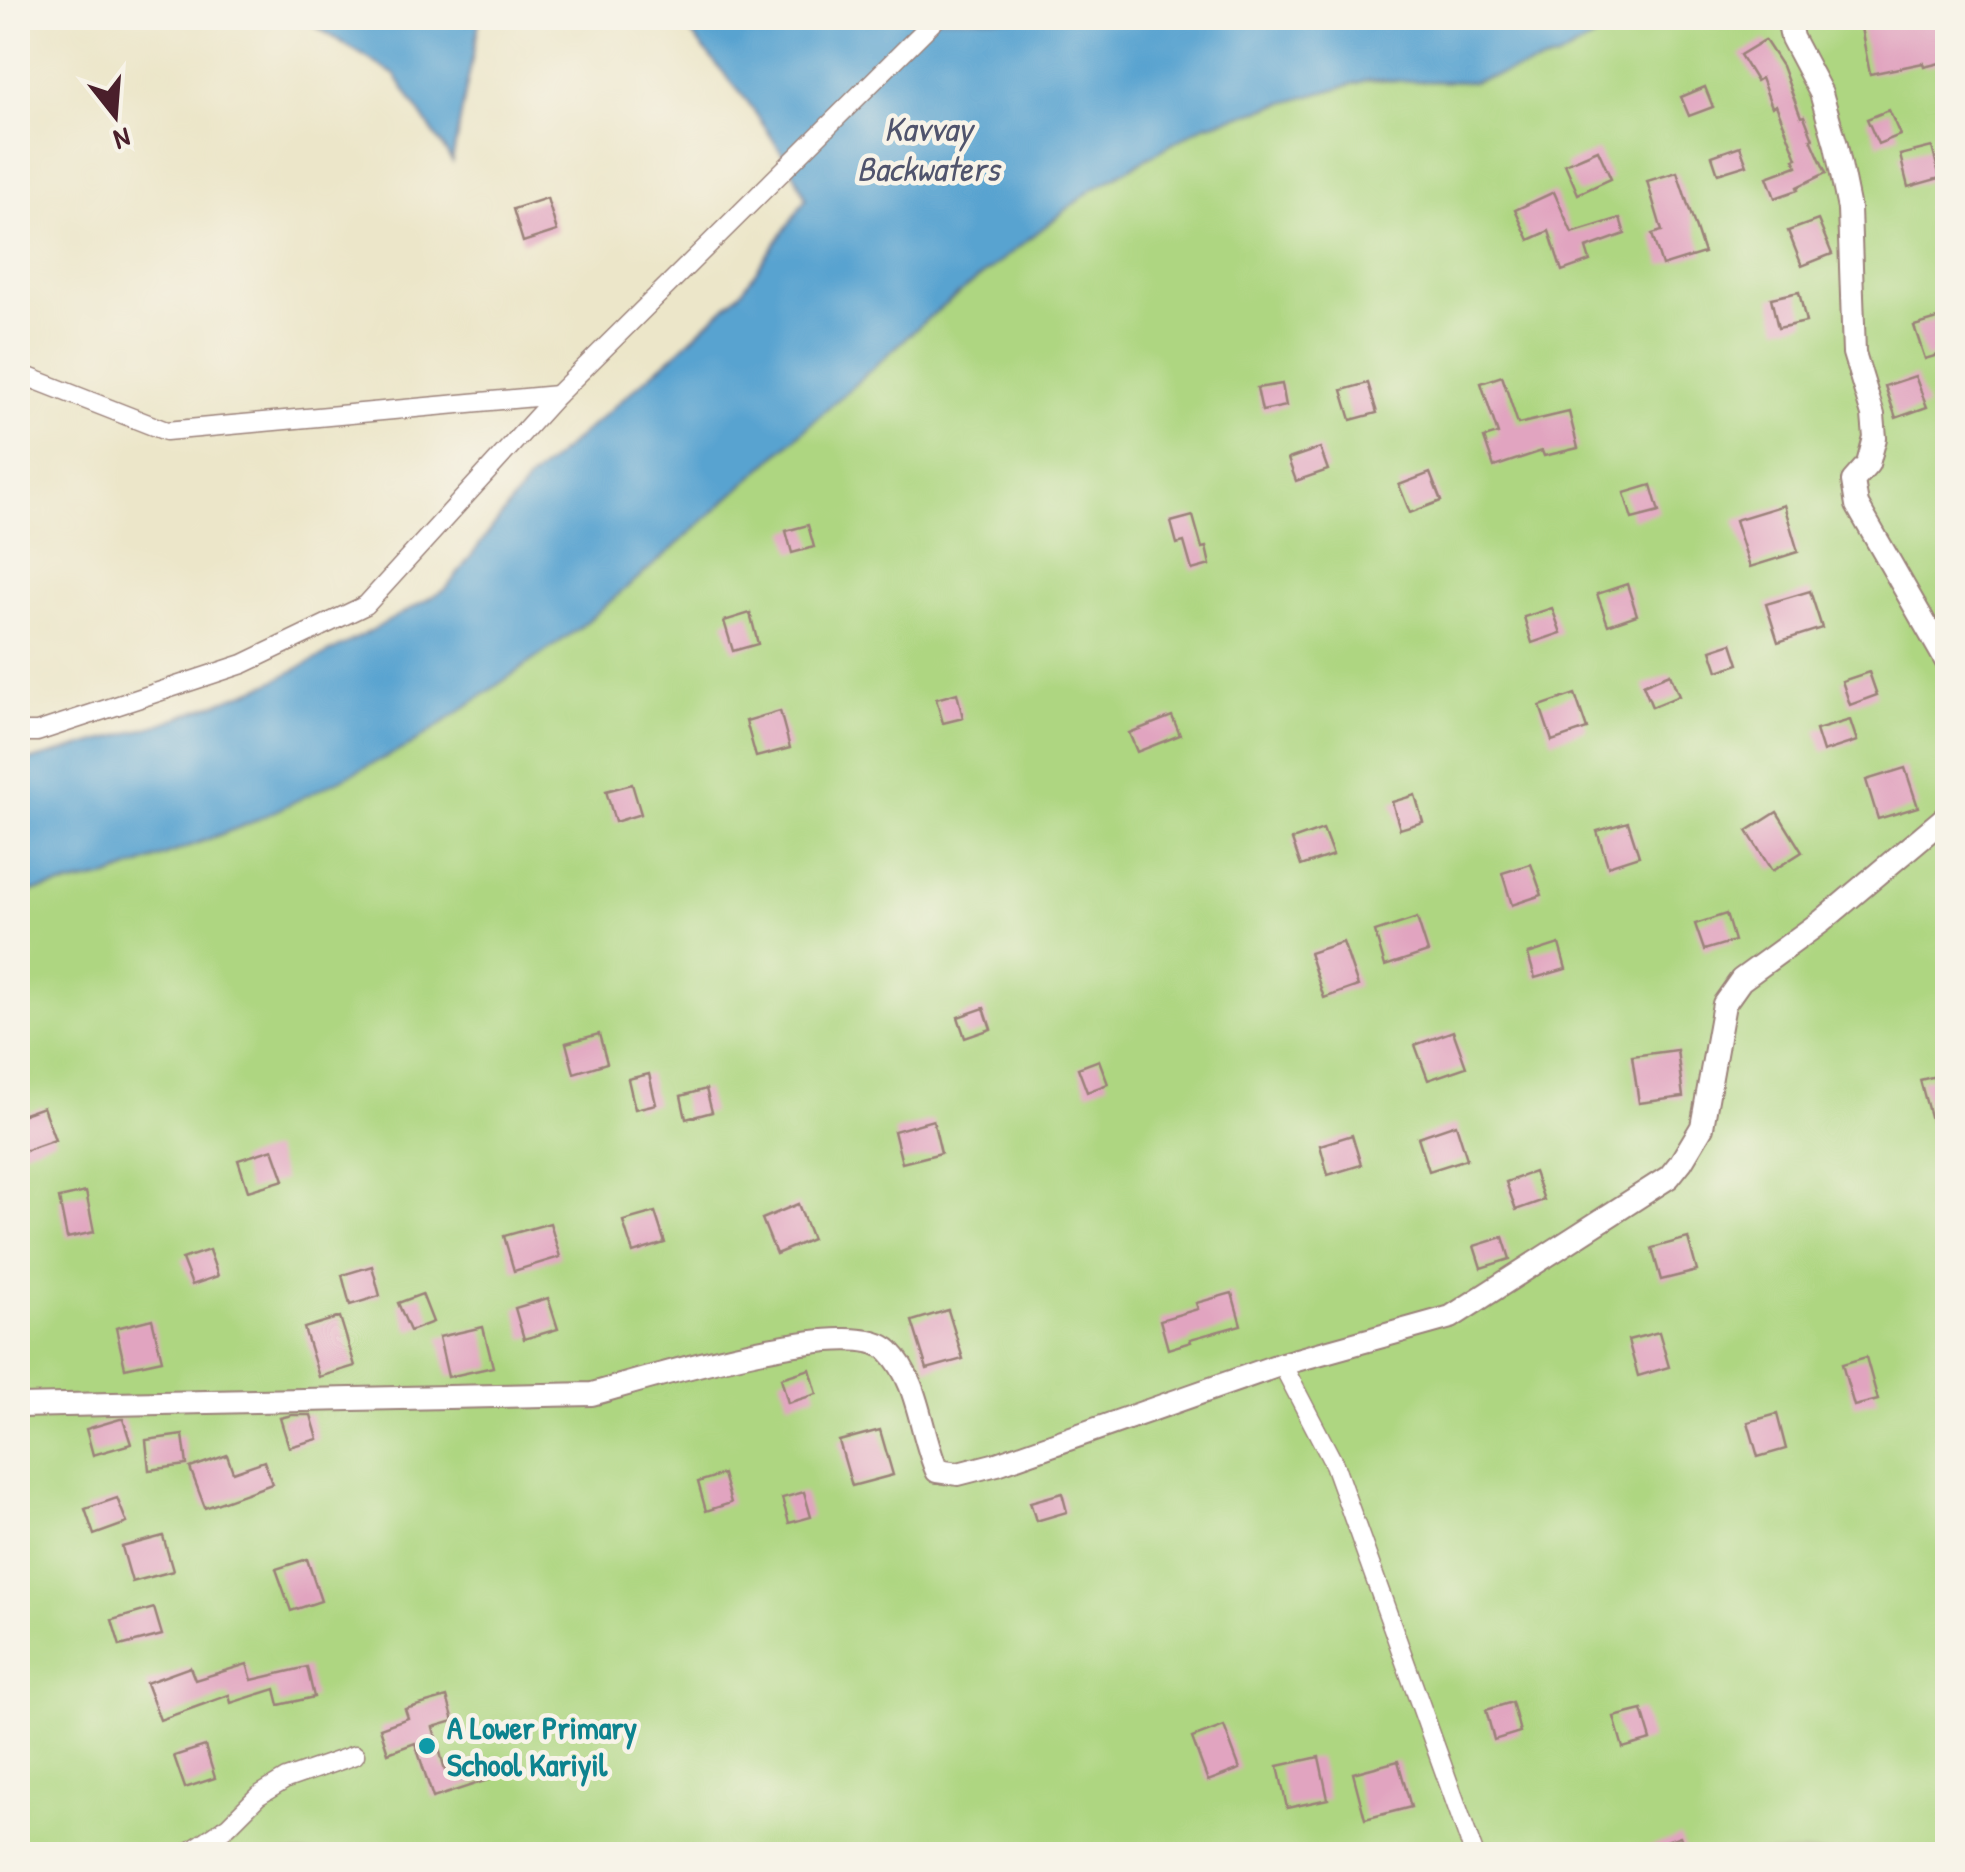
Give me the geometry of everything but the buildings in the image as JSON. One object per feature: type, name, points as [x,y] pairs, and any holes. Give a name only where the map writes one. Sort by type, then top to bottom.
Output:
[{"type":"street","points":[[18,732],[37,732],[243,664],[366,605],[557,395],[936,18]]},
{"type":"street","points":[[1788,18],[1792,38],[1821,92],[1850,209],[1854,353],[1873,415],[1875,438],[1868,464],[1853,481],[1857,506],[1948,664]]},
{"type":"street","points":[[18,373],[166,430],[557,395]]},
{"type":"street","points":[[18,1406],[592,1394],[811,1340],[868,1341],[886,1347],[902,1365],[937,1471],[958,1474],[997,1464],[1282,1364],[1451,1317],[1668,1177],[1682,1162],[1702,1127],[1724,1004],[1741,980],[1822,921],[1948,815]]},
{"type":"street","points":[[1282,1364],[1334,1464],[1474,1854]]},
{"type":"street","points":[[187,1854],[228,1826],[258,1796],[286,1779],[355,1755]]},
{"type":"green space","points":[[1628,18],[1947,18],[1947,1854],[18,1854],[18,894],[108,877],[248,824],[671,550],[928,318],[1090,191],[1205,125],[1367,80],[1472,82],[1557,59]]},
{"type":"water","points":[[302,18],[480,18],[452,161],[395,75]]},
{"type":"water","name":"Kavvay Backwaters","points":[[678,18],[1628,18],[1557,59],[1472,82],[1367,80],[1205,125],[1090,191],[928,318],[578,629],[411,745],[248,824],[108,877],[18,894],[18,764],[158,725],[266,685],[446,589],[528,481],[742,291],[806,199],[791,166],[748,102]]},
{"type":"place","name":"A Lower Primary School Kariyil","points":[[427,1746]]}]
